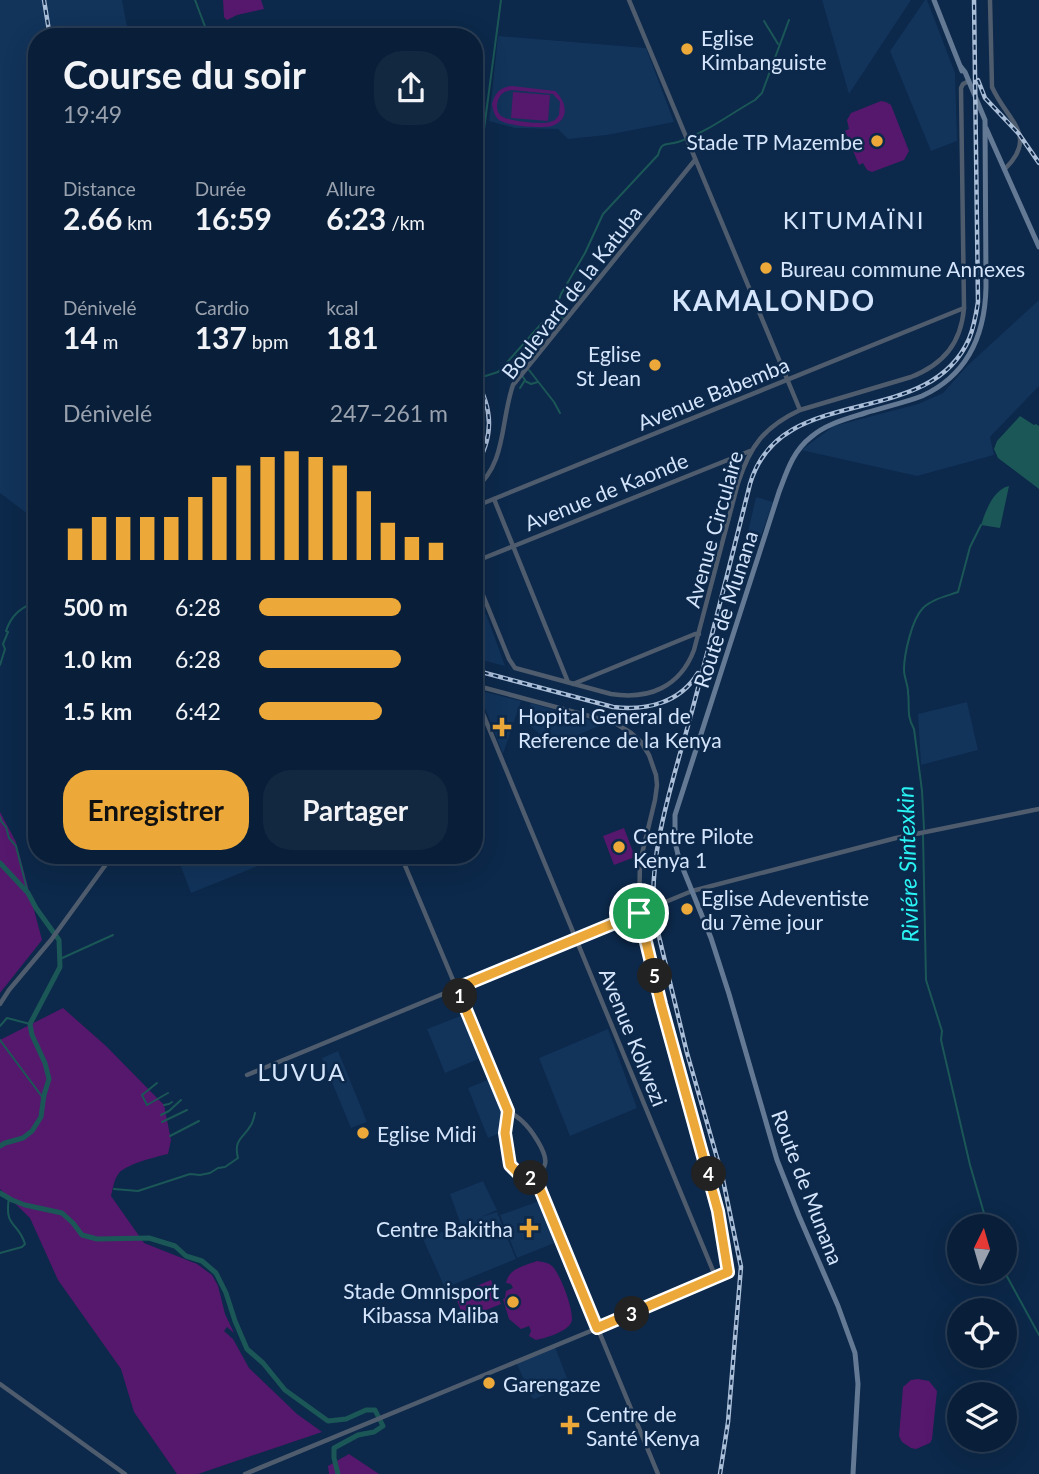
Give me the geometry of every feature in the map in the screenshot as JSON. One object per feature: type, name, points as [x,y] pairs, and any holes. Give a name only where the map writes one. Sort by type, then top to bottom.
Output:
[{"type":"main road","points":[[934,0],[985,125]]},
{"type":"main road","points":[[967,82],[1039,247]]},
{"type":"main road","name":"Route de Munana","points":[[853,1474],[858,1384],[855,1353],[777,1160],[711,938],[679,859],[675,842],[675,815],[779,492],[793,457],[811,437],[832,424],[920,397],[934,389],[958,370],[972,350],[980,332],[986,304],[985,125]]},
{"type":"street","points":[[629,0],[800,410]]},
{"type":"street","points":[[990,0],[992,87],[1021,124]]},
{"type":"street","name":"Avenue Circulaire","points":[[483,595],[515,668],[622,696],[656,692],[673,681],[691,659],[738,483],[751,450],[763,435],[800,410],[926,371],[948,352],[956,341],[963,322],[964,308],[961,92],[962,86],[967,82]]},
{"type":"street","points":[[961,92],[964,89],[969,90]]},
{"type":"street","points":[[1004,169],[1024,154]]},
{"type":"street","name":"Boulevard de la Katuba","points":[[483,482],[495,463],[500,448],[513,385],[696,160]]},
{"type":"street","name":"Avenue Babemba","points":[[483,503],[964,308]]},
{"type":"street","name":"Avenue de Kaonde","points":[[483,558],[751,450]]},
{"type":"street","points":[[494,499],[570,683],[699,634]]},
{"type":"street","points":[[245,1474],[727,1273],[718,1211],[639,913],[640,862],[657,785],[646,750],[631,733],[614,723],[483,687]]},
{"type":"street","name":"Avenue Kolwezi","points":[[483,714],[716,1278]]},
{"type":"street","points":[[247,1075],[692,891],[896,838],[1039,809]]},
{"type":"street","points":[[0,1004],[106,864]]},
{"type":"street","points":[[404,864],[508,1111],[505,1133],[510,1165],[521,1176],[535,1177],[545,1165],[544,1151],[527,1125],[508,1111]]},
{"type":"street","points":[[535,1177],[658,1474]]},
{"type":"street","points":[[0,1384],[125,1474]]},
{"type":"shaded area","points":[[0,0],[122,0],[127,28],[28,28],[28,514],[0,493]]},
{"type":"shaded area","points":[[223,0],[261,0],[264,9],[227,20],[224,17]]},
{"type":"shaded area","points":[[822,0],[911,0],[849,94]]},
{"type":"shaded area","points":[[925,0],[955,73],[957,141],[931,151],[890,51]]},
{"type":"shaded area","points":[[498,36],[646,48],[674,122],[607,135],[568,139],[558,129],[515,128],[489,121]]},
{"type":"shaded area","points":[[512,86],[555,91],[564,105],[562,119],[552,126],[540,127],[516,125],[498,119],[492,104],[499,91]],"holes":[[[506,91],[553,94],[560,102],[559,115],[550,122],[516,121],[503,117],[498,111],[499,98]]]},
{"type":"shaded area","points":[[513,92],[550,95],[548,121],[511,118]]},
{"type":"shaded area","name":"Stade TP Mazembe","points":[[881,101],[891,105],[909,151],[904,160],[872,172],[867,170],[863,163],[859,165],[845,131],[849,129],[847,120],[851,113]]},
{"type":"shaded area","points":[[1039,300],[1039,386],[990,437],[994,455],[917,476],[801,450],[834,426],[918,404],[943,393],[967,366]]},
{"type":"shaded area","points":[[1020,416],[1039,426],[1039,489],[998,458],[994,449],[997,441]]},
{"type":"shaded area","points":[[1009,486],[1000,528],[981,525],[994,496]]},
{"type":"shaded area","points":[[756,497],[773,502],[761,536],[748,532]]},
{"type":"shaded area","points":[[486,614],[505,666],[483,660],[483,615]]},
{"type":"shaded area","name":"Hopital General de Reference de la Kenya","points":[[483,691],[521,701],[503,754],[483,703]]},
{"type":"shaded area","points":[[967,702],[978,750],[921,765],[918,714]]},
{"type":"shaded area","points":[[531,703],[561,712],[557,729],[563,712],[603,724],[553,746],[526,722]]},
{"type":"shaded area","points":[[0,812],[16,842],[42,940],[0,993]]},
{"type":"shaded area","name":"Centre Pilote Kenya 1","points":[[624,828],[635,857],[614,865],[603,836]]},
{"type":"shaded area","points":[[180,864],[257,864],[258,866],[191,893]]},
{"type":"shaded area","points":[[63,1008],[106,1046],[164,1105],[171,1140],[168,1154],[142,1161],[123,1170],[116,1178],[111,1196],[144,1243],[197,1264],[212,1275],[234,1333],[227,1327],[224,1331],[233,1339],[249,1368],[297,1414],[322,1432],[198,1474],[177,1474],[134,1412],[121,1369],[58,1280],[30,1218],[0,1189],[0,1040]]},
{"type":"shaded area","points":[[463,1015],[481,1058],[445,1073],[427,1029]]},
{"type":"shaded area","points":[[608,1029],[637,1108],[570,1136],[539,1058]]},
{"type":"shaded area","points":[[338,1051],[367,1122],[351,1128],[322,1058]]},
{"type":"shaded area","points":[[490,1079],[503,1113],[500,1133],[488,1138],[468,1088]]},
{"type":"shaded area","points":[[483,1181],[497,1210],[481,1217],[497,1212],[516,1259],[445,1288],[423,1239],[461,1225],[450,1194]]},
{"type":"shaded area","name":"Centre Bakitha","points":[[542,1200],[557,1242],[517,1258],[500,1215]]},
{"type":"shaded area","name":"Stade Omnisport Kibassa Maliba","points":[[537,1261],[549,1264],[555,1270],[566,1294],[572,1318],[565,1329],[536,1340],[529,1336],[529,1326],[521,1329],[509,1319],[503,1299],[506,1291],[513,1288],[506,1283],[510,1274]]},
{"type":"shaded area","points":[[491,1280],[501,1304],[464,1319],[455,1295]]},
{"type":"shaded area","points":[[555,1347],[569,1383],[532,1398],[516,1362]]},
{"type":"shaded area","points":[[911,1380],[929,1381],[937,1391],[932,1439],[930,1443],[916,1449],[902,1442],[899,1436],[903,1387]]},
{"type":"shaded area","points":[[349,1454],[379,1474],[329,1474],[328,1466]]},
{"type":"waterway","points":[[195,0],[206,28]]},
{"type":"waterway","points":[[483,137],[501,0]]},
{"type":"waterway","points":[[503,367],[555,311],[561,294],[585,253],[603,214],[658,155],[661,147],[708,128],[762,93],[789,20]]},
{"type":"waterway","points":[[764,21],[778,44]]},
{"type":"waterway","points":[[553,314],[563,318]]},
{"type":"waterway","points":[[516,356],[525,365]]},
{"type":"waterway","name":"KAMALONDO","points":[[483,377],[498,372],[503,367],[518,374]]},
{"type":"waterway","points":[[529,370],[560,413]]},
{"type":"waterway","points":[[520,388],[525,380],[523,377]]},
{"type":"waterway","points":[[525,381],[531,384],[538,382]]},
{"type":"waterway","name":"Riviére Sintexkin","points":[[924,829],[922,791],[904,673],[905,655],[912,628],[923,608],[935,600],[958,592],[970,547],[981,525]]},
{"type":"waterway","points":[[0,665],[5,649],[3,644],[8,632],[6,631],[11,620],[28,605]]},
{"type":"waterway","points":[[0,817],[9,838],[16,846],[28,893]]},
{"type":"waterway","name":"Riviére Sintexkin","points":[[923,835],[926,980],[942,1031],[941,1040],[984,1214]]},
{"type":"waterway","points":[[0,863],[28,893],[59,940],[60,967],[30,1024],[49,1079],[41,1117],[32,1131],[23,1138],[0,1146]]},
{"type":"waterway","points":[[60,959],[113,935]]},
{"type":"waterway","points":[[0,1026],[7,1018],[30,1024]]},
{"type":"waterway","points":[[0,1040],[43,1098]]},
{"type":"waterway","points":[[157,1083],[142,1095],[147,1105],[168,1093]]},
{"type":"waterway","points":[[161,1115],[181,1100]]},
{"type":"waterway","points":[[164,1105],[172,1102]]},
{"type":"waterway","points":[[162,1122],[187,1110]]},
{"type":"waterway","points":[[114,1189],[138,1191],[190,1174],[200,1175],[225,1167],[238,1158],[238,1143],[252,1124],[255,1113]]},
{"type":"waterway","points":[[170,1136],[199,1121]]},
{"type":"waterway","points":[[0,1193],[25,1205],[62,1213],[82,1235],[97,1239],[149,1238],[175,1246],[186,1256],[202,1261],[216,1273],[247,1349],[263,1363],[285,1390],[328,1421],[346,1419],[366,1410],[375,1410],[383,1426],[334,1448],[338,1474]]},
{"type":"waterway","points":[[0,1253],[25,1244],[8,1215],[9,1198]]},
{"type":"waterway","name":"Riviére Sintexkin","points":[[1011,1284],[1039,1335]]},
{"type":"railway","points":[[44,0],[49,28]]},
{"type":"railway","points":[[720,1474],[728,1422],[741,1267],[722,1175],[687,1053],[655,920],[653,895],[658,843],[750,484],[766,452],[791,431],[822,417],[922,386],[949,368],[971,334],[978,302],[974,0]]},
{"type":"railway","points":[[978,80],[985,98],[1019,134],[1039,163]]},
{"type":"railway","points":[[483,395],[489,423],[483,452]]},
{"type":"railway","points":[[483,672],[625,708],[650,706],[672,698],[682,692],[698,673]]},
{"type":"place","name":"Eglise Kimbanguiste","points":[[687,49]]},
{"type":"place","name":"Stade TP Mazembe","points":[[877,141]]},
{"type":"place","name":"Bureau commune Annexes","points":[[766,268]]},
{"type":"place","name":"Eglise St Jean","points":[[655,365]]},
{"type":"place","name":"Hopital General de Reference de la Kenya","points":[[502,727]]},
{"type":"place","name":"Centre Pilote Kenya 1","points":[[619,847]]},
{"type":"place","name":"Eglise Adeventiste du 7ème jour","points":[[687,909]]},
{"type":"place","name":"Eglise Midi","points":[[363,1133]]},
{"type":"place","name":"Centre Bakitha","points":[[529,1228]]},
{"type":"place","name":"Stade Omnisport Kibassa Maliba","points":[[513,1302]]},
{"type":"place","name":"Garengaze","points":[[489,1383]]},
{"type":"place","name":"Centre de Santé Kenya","points":[[570,1425]]},
{"type":"district","name":"KITUMAÏNI","points":[[854,219]]},
{"type":"district","name":"KAMALONDO","points":[[774,300]]},
{"type":"district","name":"LUVUA","points":[[302,1071]]},
{"type":"route","points":[[639,913],[718,1211],[728,1272],[597,1328],[535,1177],[521,1176],[510,1165],[505,1133],[508,1111],[457,988],[639,913]]}]
